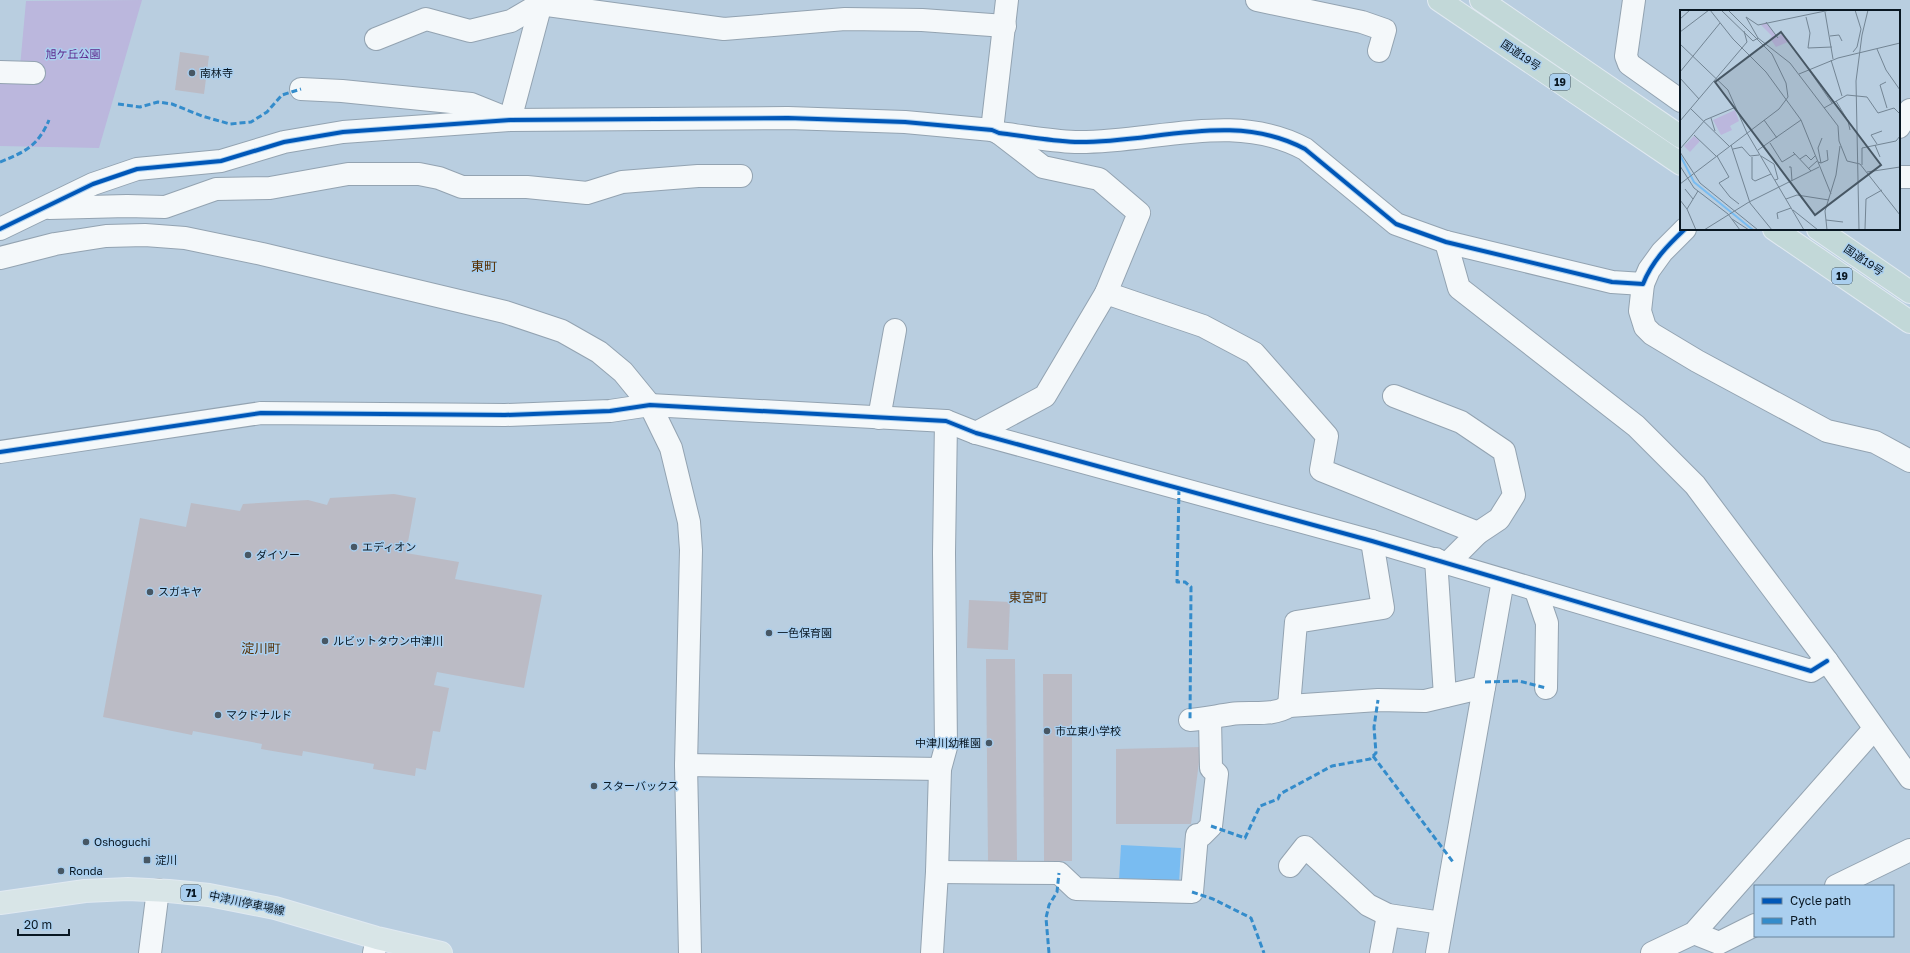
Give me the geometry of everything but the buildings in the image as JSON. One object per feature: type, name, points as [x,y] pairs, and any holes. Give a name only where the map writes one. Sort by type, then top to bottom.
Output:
[{"type":"highway","name":"国道19号","points":[[1440,0],[1680,163]]},
{"type":"highway","name":"国道19号","points":[[1480,0],[1680,136]]},
{"type":"highway","name":"19","points":[[1775,230],[1910,322]]},
{"type":"highway","name":"国道19号","points":[[1819,230],[1910,292]]},
{"type":"main road","name":"中津川停車場線","points":[[0,903],[85,891],[158,890],[209,895],[275,908],[375,945],[441,953]]},
{"type":"street","points":[[996,132],[1007,0]]},
{"type":"street","points":[[1257,0],[1362,22],[1385,30],[1379,51]]},
{"type":"street","points":[[1634,0],[1626,56],[1628,64],[1680,100]]},
{"type":"street","points":[[376,39],[426,19],[470,31],[511,21],[541,2],[724,29],[845,19],[922,20],[1005,26]]},
{"type":"street","points":[[510,120],[541,2]]},
{"type":"street","points":[[0,72],[34,73]]},
{"type":"street","points":[[300,89],[342,91],[471,104],[510,120]]},
{"type":"street","points":[[1900,125],[1910,110]]},
{"type":"street","points":[[0,229],[93,184],[137,169],[220,161],[284,142],[343,132],[510,120],[788,118],[906,122],[1074,142],[1222,130],[1265,134],[1290,141],[1305,149],[1396,224],[1446,242],[1612,282],[1643,284]]},
{"type":"street","points":[[976,433],[1045,396],[1106,293],[1139,213],[1099,180],[1043,167],[996,132]]},
{"type":"street","points":[[41,208],[128,206],[165,208],[216,189],[270,188],[348,174],[419,174],[439,178],[462,187],[527,186],[587,192],[622,182],[698,176],[741,176]]},
{"type":"street","points":[[1684,230],[1662,252],[1649,270],[1643,284],[1640,310],[1642,321],[1652,334],[1697,361],[1828,431],[1875,442],[1910,461]]},
{"type":"street","points":[[0,258],[70,242],[106,236],[145,235],[186,238],[262,254],[505,312],[562,331],[599,352],[639,389],[650,405],[671,448],[689,522],[691,550],[686,766],[690,953]]},
{"type":"street","points":[[1446,242],[1459,288],[1636,426],[1695,485],[1827,661],[1910,778]]},
{"type":"street","points":[[1106,293],[1203,326],[1254,353],[1327,436],[1321,470],[1478,533]]},
{"type":"street","points":[[879,418],[895,330]]},
{"type":"street","points":[[1394,396],[1461,422],[1504,451],[1514,495],[1499,519],[1442,561]]},
{"type":"street","points":[[0,452],[261,413],[505,415],[610,411],[650,405],[946,421],[976,433],[1442,561],[1536,591],[1811,671],[1827,661]]},
{"type":"street","points":[[932,953],[937,872],[940,768],[946,747],[944,553],[946,421]]},
{"type":"street","points":[[1289,706],[1296,622],[1383,608],[1372,541]]},
{"type":"street","points":[[1442,561],[1445,696]]},
{"type":"street","points":[[1437,953],[1503,580]]},
{"type":"street","points":[[1536,591],[1547,623],[1546,688]]},
{"type":"street","points":[[937,872],[1059,873],[1076,889],[1192,892],[1197,835],[1202,835],[1211,826],[1217,774],[1211,768],[1200,720],[1231,714],[1281,712],[1289,706],[1378,700],[1425,701],[1484,687]]},
{"type":"street","points":[[1652,953],[1694,934],[1874,729]]},
{"type":"street","points":[[686,766],[940,768]]},
{"type":"street","points":[[1290,866],[1305,847],[1368,905],[1388,915],[1442,923]]},
{"type":"street","points":[[1838,885],[1910,850]]},
{"type":"street","points":[[150,953],[158,890]]},
{"type":"street","points":[[1380,953],[1388,915]]},
{"type":"street","points":[[1694,934],[1719,943],[1754,926]]},
{"type":"green space","name":"旭ケ丘公園","points":[[142,0],[99,148],[0,146],[0,77],[19,78],[26,1]]},
{"type":"water","points":[[1121,845],[1181,848],[1179,884],[1119,880]]},
{"type":"marked path","points":[[118,104],[140,107],[158,102],[172,104],[202,116],[230,124],[251,122],[267,112],[282,95],[301,89]]},
{"type":"marked path","points":[[0,162],[17,155],[30,147],[45,129],[49,120]]},
{"type":"marked path","points":[[1179,489],[1177,582],[1185,582],[1191,587],[1190,720]]},
{"type":"marked path","points":[[1485,682],[1519,681],[1546,688]]},
{"type":"marked path","points":[[1211,826],[1245,838],[1260,806],[1278,799],[1280,794],[1332,766],[1370,759],[1376,753],[1374,727],[1378,700]]},
{"type":"marked path","points":[[1373,756],[1453,862]]},
{"type":"marked path","points":[[1049,953],[1046,918],[1049,905],[1057,892],[1059,873]]},
{"type":"marked path","points":[[1192,892],[1213,899],[1251,918],[1264,953]]},
{"type":"cycle path","points":[[0,229],[93,184],[137,169],[221,161],[284,142],[343,132],[510,120],[788,118],[905,122],[992,130],[999,133],[1047,140],[1075,142],[1104,141],[1221,130],[1249,132],[1278,138],[1305,149],[1396,224],[1446,242],[1612,282],[1643,284],[1656,261],[1667,247],[1684,230]]},
{"type":"cycle path","points":[[0,452],[261,413],[505,415],[610,411],[650,405],[946,421],[976,433],[1372,541],[1811,671],[1827,661]]},
{"type":"place","name":"南林寺","points":[[192,73]]},
{"type":"place","name":"エディオン","points":[[354,547]]},
{"type":"place","name":"ダイソー","points":[[248,555]]},
{"type":"place","name":"スガキヤ","points":[[150,592]]},
{"type":"place","name":"一色保育園","points":[[769,633]]},
{"type":"place","name":"ルビットタウン中津川","points":[[325,641]]},
{"type":"place","name":"マクドナルド","points":[[218,715]]},
{"type":"place","name":"市立東小学校","points":[[1047,731]]},
{"type":"place","name":"中津川幼稚園","points":[[989,743]]},
{"type":"place","name":"スターバックス","points":[[594,786]]},
{"type":"place","name":"Oshoguchi","points":[[86,842]]},
{"type":"place","name":"淀川","points":[[147,860]]},
{"type":"place","name":"Ronda","points":[[61,871]]},
{"type":"district","name":"東町","points":[[484,266]]},
{"type":"district","name":"東宮町","points":[[1028,597]]},
{"type":"district","name":"淀川町","points":[[261,648]]}]
